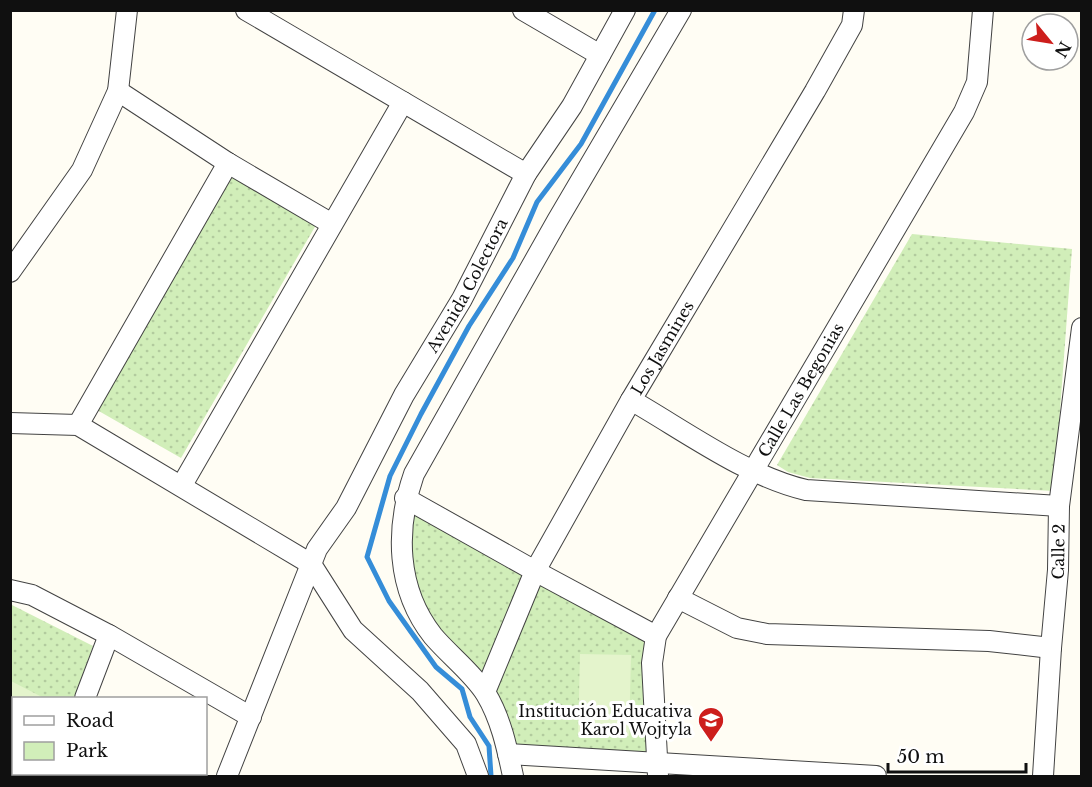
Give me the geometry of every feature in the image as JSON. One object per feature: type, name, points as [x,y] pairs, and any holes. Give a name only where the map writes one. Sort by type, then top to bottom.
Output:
[{"type":"street","points":[[10,272],[82,170],[118,91],[127,10]]},
{"type":"street","points":[[523,10],[600,55]]},
{"type":"street","name":"Avenida Colectora","points":[[227,777],[317,549],[346,508],[404,395],[462,299],[526,174],[572,106],[626,10]]},
{"type":"street","points":[[513,777],[499,721],[485,692],[433,635],[415,609],[407,587],[402,562],[401,531],[405,498],[414,474],[557,221],[681,10]]},
{"type":"street","name":"Los Jasmines","points":[[485,692],[535,571],[631,400],[815,91],[852,25],[854,10]]},
{"type":"street","name":"Calle Las Begonias","points":[[657,770],[652,663],[656,636],[964,112],[977,82],[983,10]]},
{"type":"street","points":[[250,12],[526,174]]},
{"type":"street","points":[[118,91],[228,163],[332,224]]},
{"type":"street","points":[[182,485],[403,102]]},
{"type":"street","points":[[78,425],[228,163]]},
{"type":"street","name":"Calle 2","points":[[1043,777],[1058,570],[1059,506],[1082,328]]},
{"type":"street","points":[[631,400],[752,471],[782,484],[806,490],[1059,506]]},
{"type":"street","points":[[10,423],[78,425],[311,564],[352,630],[420,691],[466,744],[478,777]]},
{"type":"street","points":[[405,498],[656,636]]},
{"type":"street","points":[[10,590],[32,595],[109,635],[251,717]]},
{"type":"street","points":[[678,598],[737,628],[767,634],[989,641],[1051,648]]},
{"type":"street","points":[[86,697],[109,635]]},
{"type":"street","points":[[508,754],[657,770],[876,777]]},
{"type":"green space","points":[[232,177],[316,225],[181,458],[97,410]]},
{"type":"green space","points":[[912,234],[1072,249],[1054,491],[810,478],[788,472],[777,465]]},
{"type":"green space","points":[[409,507],[528,574],[482,680],[419,605],[410,567]]},
{"type":"green space","points":[[536,577],[651,639],[648,754],[514,746],[492,691]]},
{"type":"green space","points":[[10,604],[93,646],[74,697],[12,697],[12,775],[46,775],[11,776]]},
{"type":"green space","points":[[580,654],[631,655],[629,736],[578,735]]},
{"type":"green space","points":[[11,681],[42,697],[12,697],[11,761]]},
{"type":"waterway","points":[[491,776],[489,746],[470,717],[462,689],[436,667],[389,601],[367,557],[390,476],[421,414],[469,326],[513,258],[537,202],[581,144],[655,10]]},
{"type":"place","name":"Institución Educativa Karol Wojtyla","points":[[711,743]]}]
